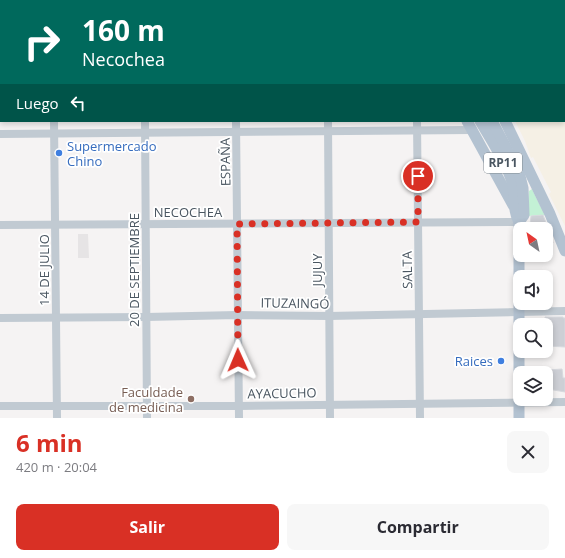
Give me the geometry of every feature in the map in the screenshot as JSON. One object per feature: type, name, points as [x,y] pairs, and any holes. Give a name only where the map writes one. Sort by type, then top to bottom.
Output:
[{"type":"main road","name":"RP11","points":[[481,122],[510,176],[513,188],[515,215],[519,222],[524,215],[522,182],[518,170],[493,122]]},
{"type":"main road","points":[[470,125],[515,209]]},
{"type":"main road","name":"RP11","points":[[507,125],[550,214],[565,251]]},
{"type":"main road","points":[[524,197],[528,171]]},
{"type":"main road","name":"RP11","points":[[519,262],[519,366]]},
{"type":"main road","name":"RP11","points":[[519,406],[519,418]]},
{"type":"street","name":"14 DE JULIO","points":[[54,122],[57,418]]},
{"type":"street","name":"20 DE SEPTIEMBRE","points":[[145,122],[147,418]]},
{"type":"street","name":"ESPAÑA","points":[[236,122],[239,418]]},
{"type":"street","name":"JUJUY","points":[[328,122],[330,418]]},
{"type":"street","name":"SALTA","points":[[417,122],[420,418]]},
{"type":"street","points":[[0,134],[417,130],[470,125]]},
{"type":"street","name":"NECOCHEA","points":[[0,225],[513,222]]},
{"type":"street","name":"ITUZAINGÓ","points":[[0,318],[146,317],[237,314],[329,316],[565,311]]},
{"type":"street","name":"AYACUCHO","points":[[553,402],[565,402]]},
{"type":"street","name":"AYACUCHO","points":[[0,406],[239,406],[513,403]]},
{"type":"shaded area","points":[[78,234],[88,234],[89,258],[78,258]]},
{"type":"green space","points":[[532,189],[544,215],[528,216],[529,191]]},
{"type":"sand","points":[[516,122],[565,122],[565,226],[549,194],[551,192],[533,157],[531,158],[525,141]]},
{"type":"building","points":[[543,215],[546,222],[530,222],[531,216]]},
{"type":"building","points":[[545,317],[565,318],[565,347],[553,346],[553,318]]},
{"type":"building","points":[[562,369],[563,378],[565,378],[565,392],[553,390],[553,370]]},
{"type":"place","name":"Supermercado Chino","points":[[59,153]]},
{"type":"place","name":"Raices","points":[[501,361]]},
{"type":"place","name":"Faculdade de medicina","points":[[191,399]]},
{"type":"route","points":[[238,360],[237,224],[418,222],[418,176]]}]
